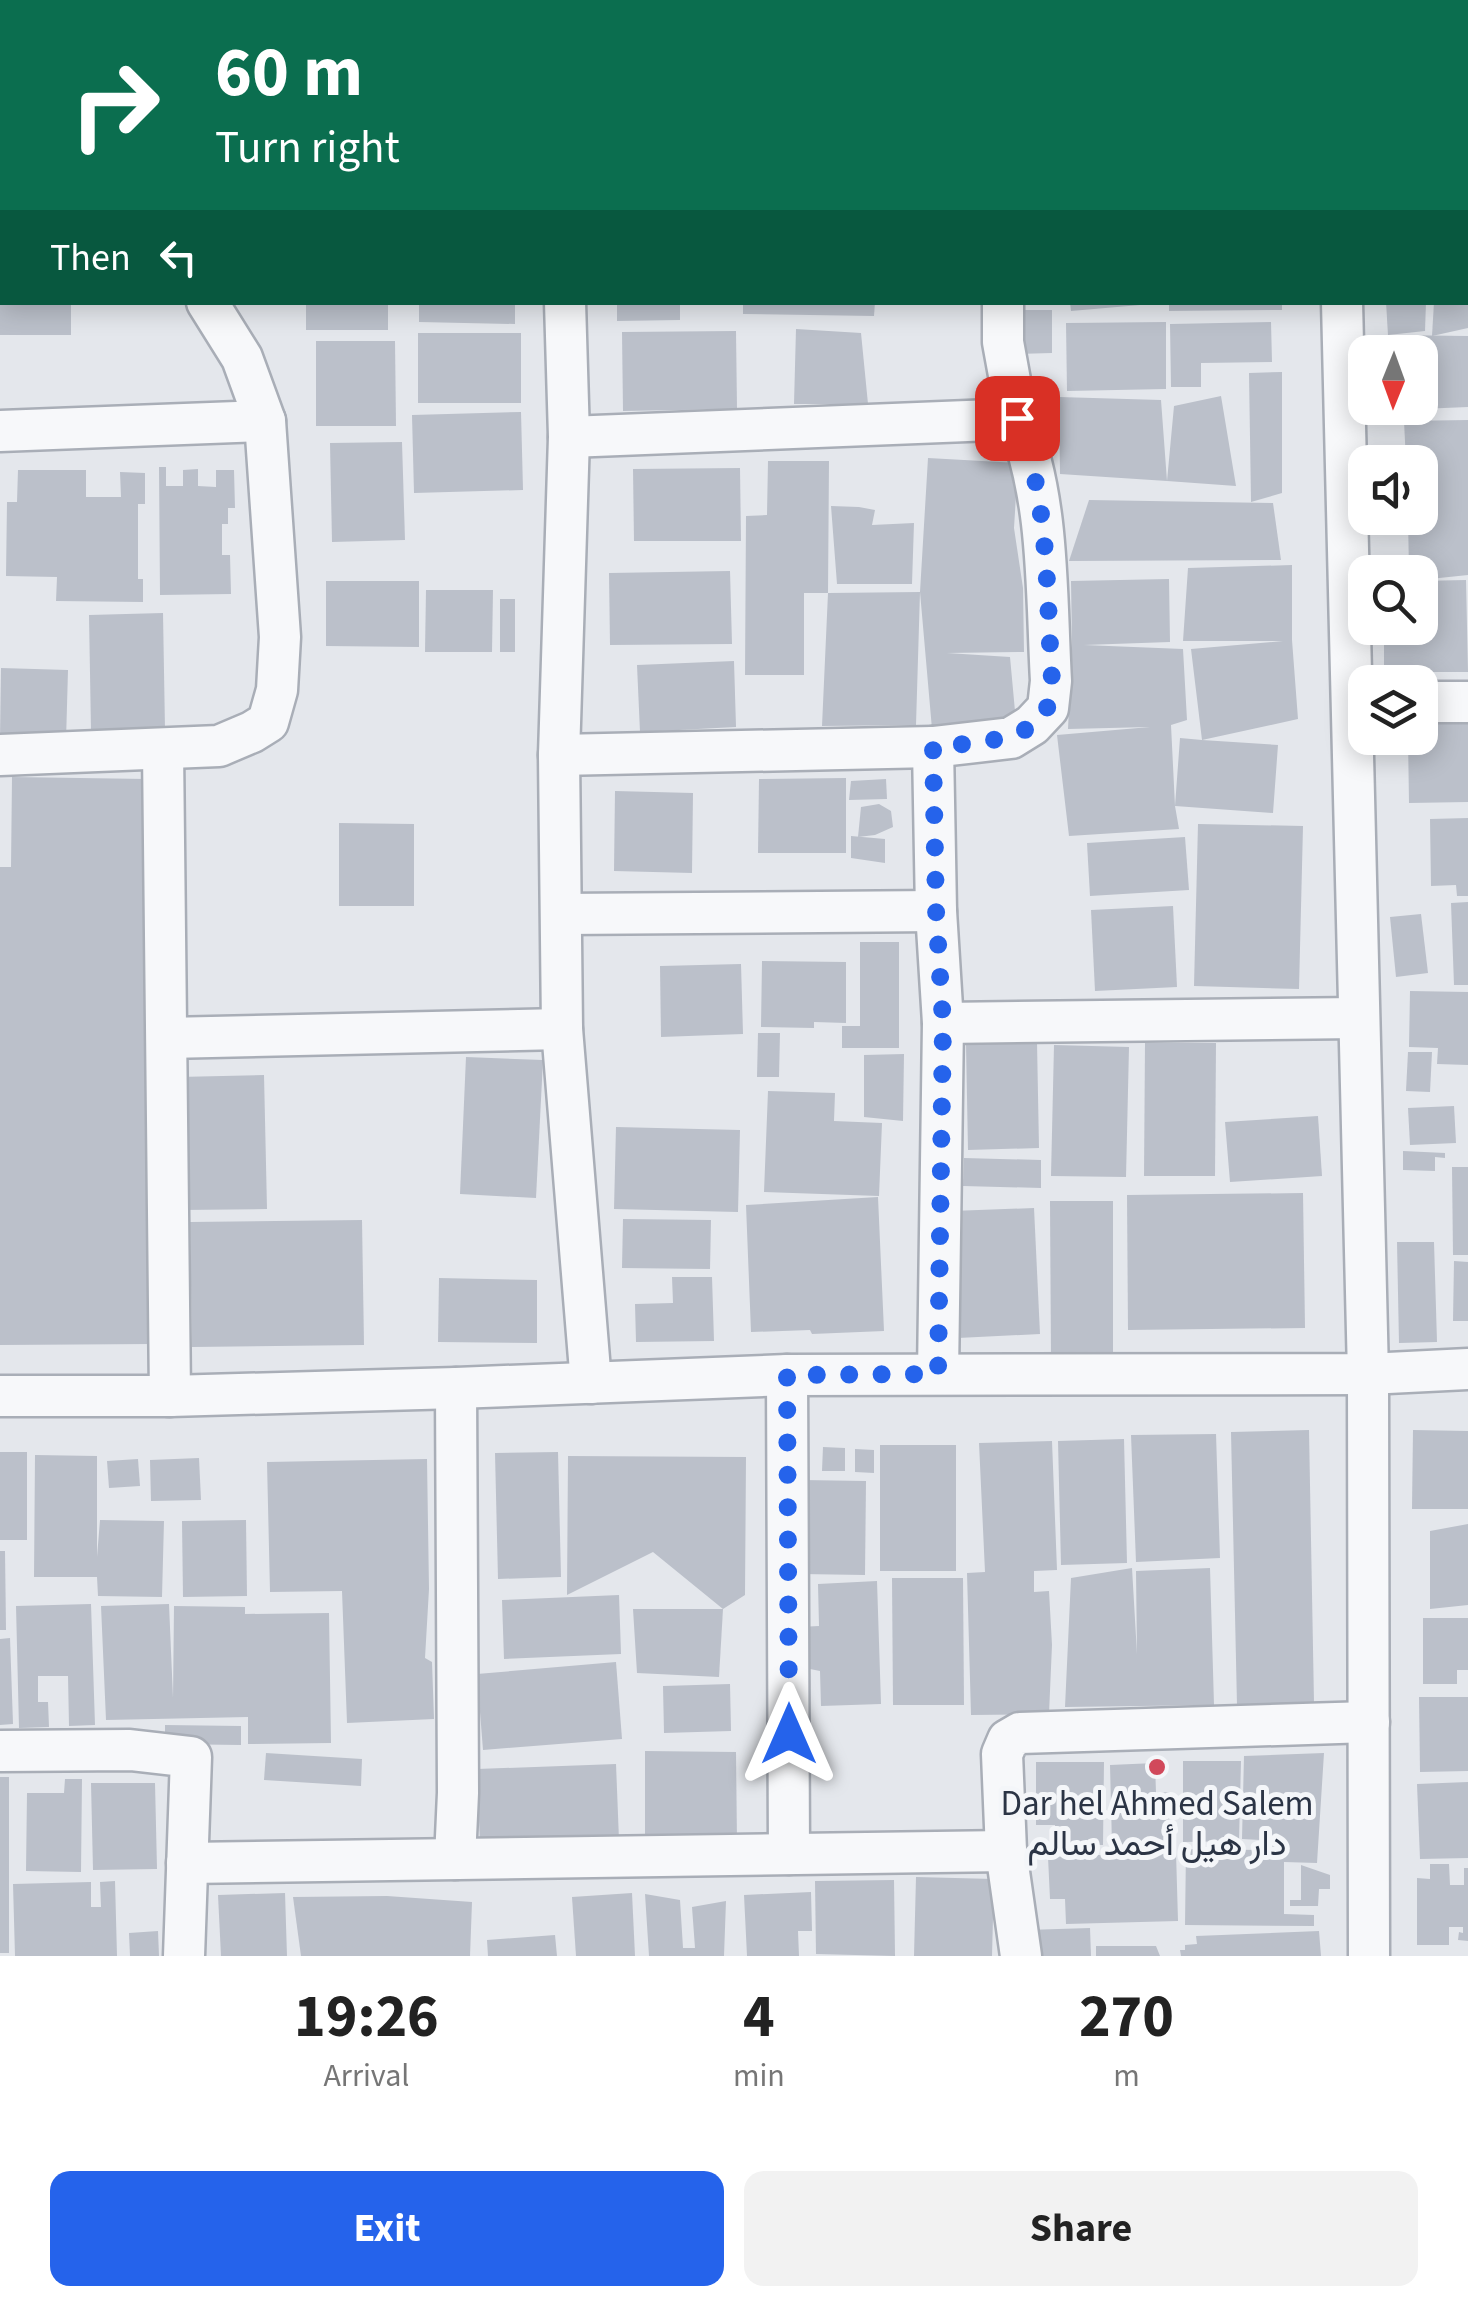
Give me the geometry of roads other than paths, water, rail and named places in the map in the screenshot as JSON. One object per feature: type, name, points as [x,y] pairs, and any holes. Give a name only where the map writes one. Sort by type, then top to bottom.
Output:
[{"type":"street","points":[[0,754],[219,746],[268,722],[277,690],[280,637],[265,421],[242,358],[209,305]]},
{"type":"street","points":[[565,305],[569,437],[560,756],[562,1029],[590,1383]]},
{"type":"street","points":[[560,756],[933,747],[1011,738],[1032,725],[1048,708],[1052,680],[1041,502],[1017,418],[1003,342],[1003,305]]},
{"type":"street","points":[[1342,305],[1357,665]]},
{"type":"street","points":[[569,437],[1017,418]]},
{"type":"street","points":[[0,431],[265,421]]},
{"type":"street","points":[[1438,702],[1468,702]]},
{"type":"street","points":[[933,747],[943,1023],[938,1374]]},
{"type":"street","points":[[164,749],[170,1396]]},
{"type":"street","points":[[1358,755],[1358,1018],[1368,1374],[1369,1956]]},
{"type":"street","points":[[562,914],[936,910]]},
{"type":"street","points":[[943,1023],[1358,1018]]},
{"type":"street","points":[[167,1038],[562,1029]]},
{"type":"street","points":[[0,1396],[170,1396],[787,1375],[1368,1374],[1468,1369]]},
{"type":"street","points":[[787,1375],[790,1854]]},
{"type":"street","points":[[455,1859],[456,1388]]},
{"type":"street","points":[[1021,1956],[1006,1852],[1002,1754],[1008,1740],[1020,1733],[1370,1722]]},
{"type":"street","points":[[0,1751],[130,1750],[191,1758],[184,1956]]},
{"type":"street","points":[[187,1863],[1006,1852]]},
{"type":"place","name":"Dar hel Ahmed Salem دار هيل أحمد سالم","points":[[1157,1767]]}]
